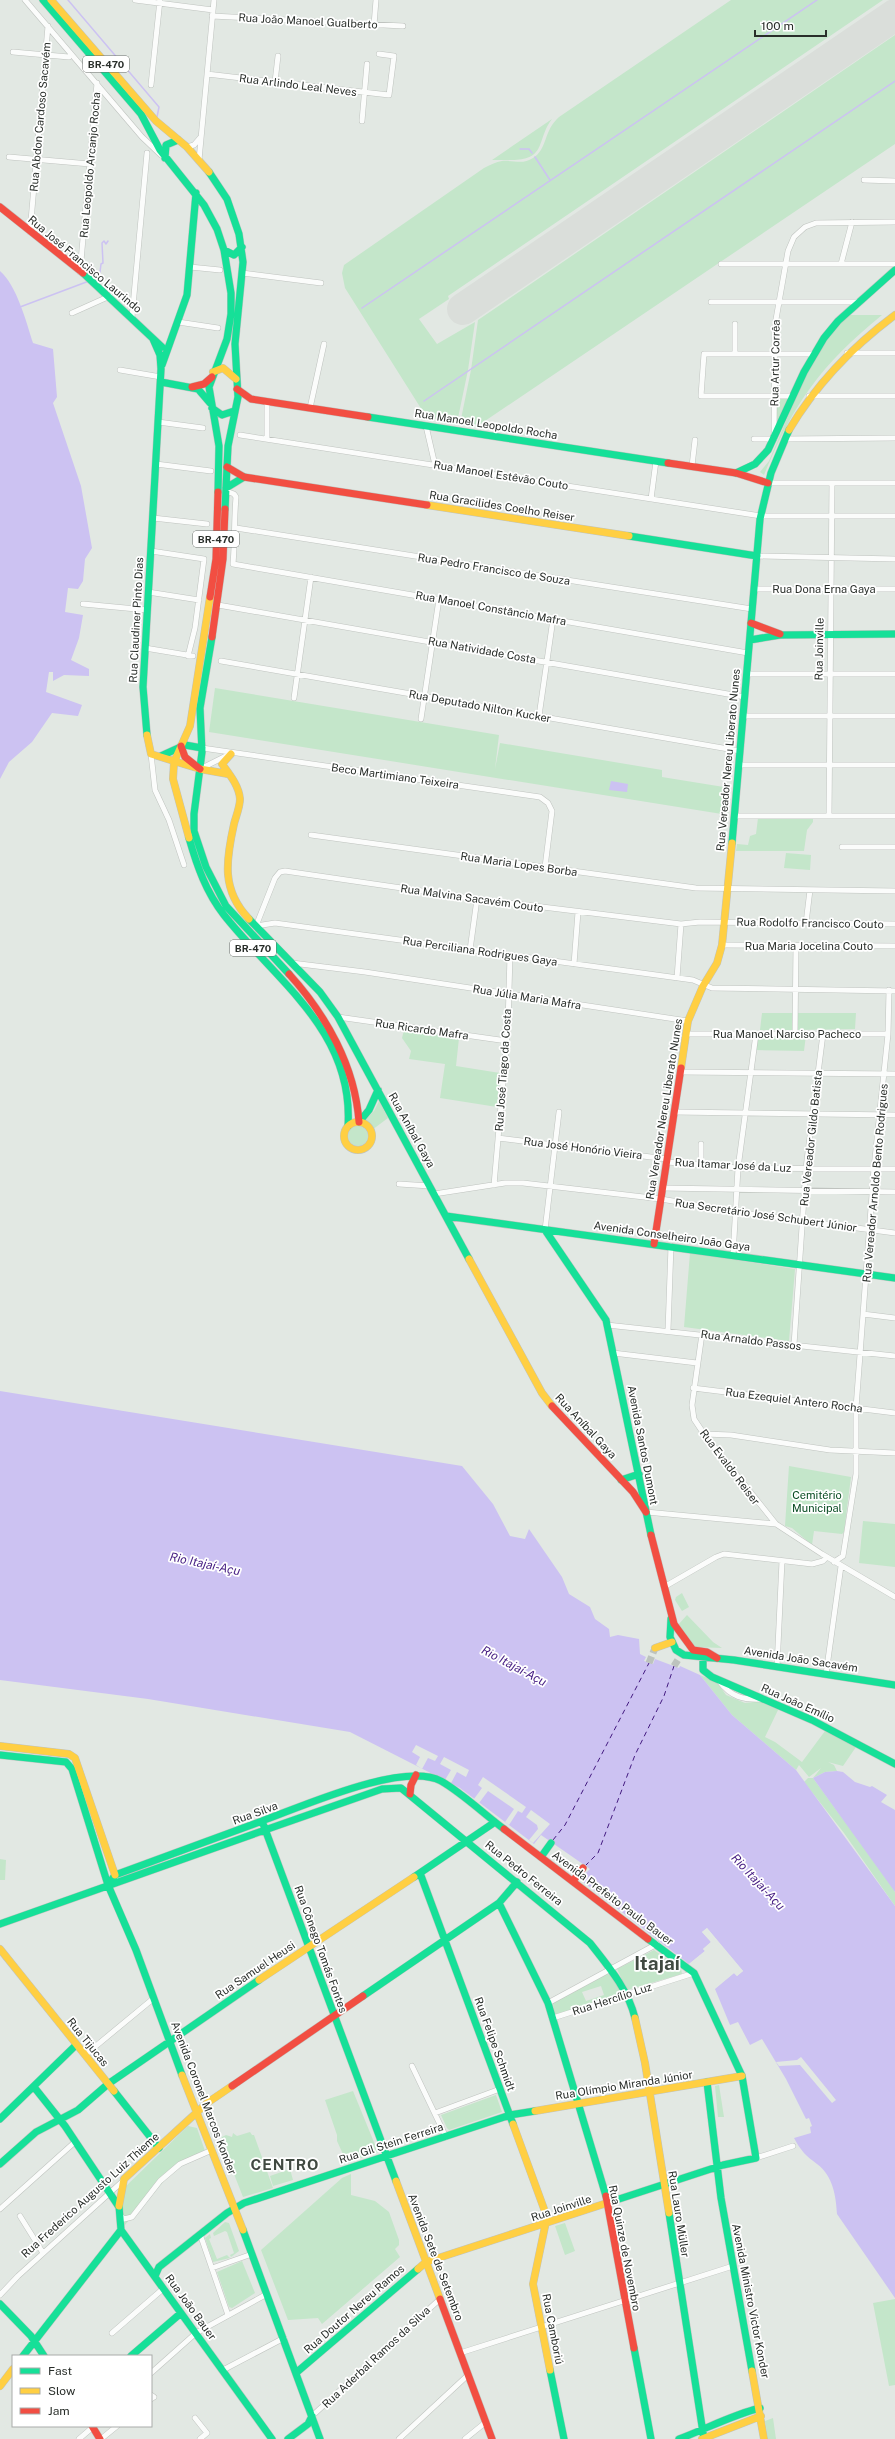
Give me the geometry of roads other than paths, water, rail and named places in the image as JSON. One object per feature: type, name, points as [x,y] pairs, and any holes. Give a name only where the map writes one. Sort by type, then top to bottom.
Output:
[{"type":"main road","name":"BR-470","points":[[43,0],[141,114],[166,158],[196,192],[211,217],[224,250],[231,293],[231,314],[227,339],[209,387],[211,404],[218,433],[219,461],[214,576],[190,726],[174,762],[173,779],[178,805],[196,864],[207,889],[233,928],[291,987],[324,1033],[332,1047],[342,1077],[349,1108],[348,1126]]},
{"type":"main road","name":"BR-470","points":[[51,0],[156,121],[199,160],[227,199],[242,247],[242,273],[235,344],[238,397],[228,446],[223,559],[218,605],[200,708],[202,748],[193,823],[199,851],[213,884],[234,917],[296,982],[325,1020],[341,1050],[358,1109],[359,1122]]},
{"type":"main road","points":[[166,158],[166,145],[178,140]]},
{"type":"main road","points":[[162,351],[170,340],[187,295],[196,192]]},
{"type":"main road","name":"Rua José Francisco Laurindo","points":[[0,207],[110,296],[153,339],[162,351]]},
{"type":"main road","points":[[224,250],[234,255],[242,247]]},
{"type":"main road","points":[[736,473],[755,464],[768,450],[813,354],[838,321],[895,270]]},
{"type":"main road","name":"Rua Vereador Nereu Liberato Nunes","points":[[654,1244],[688,1021],[703,986],[717,963],[722,945],[750,640],[756,556],[761,516],[768,483],[785,439],[809,396],[846,353],[895,315]]},
{"type":"main road","name":"Rua Claudiner Pinto Dias","points":[[151,754],[143,704],[162,351]]},
{"type":"main road","points":[[192,387],[204,384],[213,374],[223,368],[236,379]]},
{"type":"main road","points":[[161,380],[192,387],[201,391],[219,414],[224,416],[234,411]]},
{"type":"main road","name":"Rua Manoel Leopoldo Rocha","points":[[237,389],[246,397],[267,401],[736,473],[768,483]]},
{"type":"main road","name":"Rua Gracilides Coelho Reiser","points":[[219,461],[244,477],[756,556]]},
{"type":"main road","points":[[226,490],[236,480],[244,477]]},
{"type":"main road","points":[[751,623],[780,634]]},
{"type":"main road","points":[[750,640],[780,634],[895,634]]},
{"type":"main road","points":[[161,756],[181,746],[189,745],[202,748]]},
{"type":"main road","points":[[181,746],[186,757],[200,769]]},
{"type":"main road","points":[[151,754],[200,769],[228,774]]},
{"type":"main road","points":[[228,774],[222,764],[231,754]]},
{"type":"main road","name":"Rua Aníbal Gaya","points":[[228,774],[236,784],[240,800],[228,848],[228,880],[234,899],[256,926],[320,992],[338,1017],[542,1393],[553,1408],[633,1492],[646,1512]]},
{"type":"main road","points":[[359,1122],[368,1126],[372,1134],[370,1144],[361,1150],[351,1149],[345,1142],[344,1132],[348,1126],[359,1122],[369,1110],[378,1090]]},
{"type":"main road","name":"Avenida Conselheiro João Gaya","points":[[446,1216],[895,1278]]},
{"type":"main road","name":"Avenida Santos Dumont","points":[[545,1230],[603,1313],[607,1325],[646,1512],[674,1624],[693,1650],[707,1652],[717,1658]]},
{"type":"main road","points":[[621,1480],[639,1474]]},
{"type":"main road","points":[[655,1648],[672,1642],[669,1633],[672,1617]]},
{"type":"main road","name":"Avenida João Sacavém","points":[[672,1642],[680,1656],[703,1656],[895,1685]]},
{"type":"main road","name":"Rua João Emílio","points":[[703,1656],[703,1670],[718,1680],[812,1720],[895,1764]]},
{"type":"main road","points":[[0,1746],[68,1754],[75,1758],[115,1875],[108,1885]]},
{"type":"main road","name":"Avenida Coronel Marcos Konder","points":[[0,1754],[69,1764],[108,1885],[154,1998],[196,2113],[235,2208],[297,2372],[320,2439]]},
{"type":"main road","points":[[410,1794],[411,1785],[416,1775]]},
{"type":"main road","name":"Rua Silva","points":[[115,1875],[380,1780],[416,1775]]},
{"type":"main road","name":"Avenida Prefeito Paulo Bauer","points":[[416,1775],[427,1776],[440,1781],[694,1973],[742,2076],[756,2158]]},
{"type":"main road","name":"Rua Silva","points":[[0,1924],[382,1788],[397,1787],[410,1794]]},
{"type":"main road","name":"Rua Pedro Ferreira","points":[[410,1794],[578,1931],[612,1970],[626,1994]]},
{"type":"main road","name":"Rua Cônego Tomás Fontes","points":[[262,1822],[360,2084]]},
{"type":"main road","name":"Rua Samuel Heusi","points":[[0,2164],[36,2132],[78,2110],[108,2084],[169,2041],[495,1822]]},
{"type":"main road","points":[[541,1857],[551,1843]]},
{"type":"main road","points":[[573,1881],[584,1868]]},
{"type":"main road","name":"Rua Felipe Schmidt","points":[[420,1873],[510,2115],[547,2218],[547,2224]]},
{"type":"main road","name":"Rua Frederico Augusto Luiz Thieme","points":[[124,2179],[196,2113],[499,1903],[517,1882]]},
{"type":"main road","name":"Rua Quinze de Novembro","points":[[499,1903],[548,2003],[608,2204],[624,2300],[651,2439]]},
{"type":"main road","name":"Rua Tijucas","points":[[0,1949],[159,2148]]},
{"type":"main road","name":"Rua Lauro Müller","points":[[626,1994],[633,2010],[650,2092],[703,2430],[703,2439]]},
{"type":"main road","points":[[0,2119],[76,2045]]},
{"type":"main road","name":"Rua Olímpio Miranda Júnior","points":[[510,2115],[742,2076]]},
{"type":"main road","name":"Avenida Ministro Victor Konder","points":[[707,2082],[717,2168],[733,2266],[760,2408],[764,2439]]},
{"type":"main road","name":"Avenida Sete de Setembro","points":[[360,2084],[492,2439]]},
{"type":"main road","points":[[34,2087],[76,2141],[110,2193],[119,2211]]},
{"type":"main road","name":"Rua Gil Stein Ferreira","points":[[158,2267],[200,2234],[244,2203],[510,2115]]},
{"type":"main road","name":"Rua Joinville","points":[[426,2262],[717,2168],[756,2158]]},
{"type":"main road","points":[[24,2355],[121,2230],[119,2211],[124,2179]]},
{"type":"main road","name":"Rua Camboriú","points":[[547,2224],[533,2277],[564,2439]]},
{"type":"main road","name":"Rua João Bauer","points":[[121,2230],[272,2439]]},
{"type":"main road","name":"Rua Doutor Nereu Ramos","points":[[297,2372],[426,2262]]},
{"type":"main road","points":[[148,2267],[158,2267],[155,2276]]},
{"type":"main road","points":[[0,2304],[35,2341],[43,2355]]},
{"type":"main road","points":[[132,2355],[181,2313]]},
{"type":"main road","points":[[0,2386],[12,2370]]},
{"type":"main road","points":[[679,2439],[740,2413],[760,2408]]},
{"type":"main road","points":[[740,2413],[744,2417],[744,2423]]},
{"type":"main road","points":[[288,2439],[308,2424],[312,2416]]},
{"type":"main road","points":[[703,2439],[761,2416]]},
{"type":"main road","points":[[92,2427],[101,2439]]},
{"type":"street","points":[[26,0],[154,151],[166,158]]},
{"type":"street","points":[[136,0],[213,10]]},
{"type":"street","points":[[199,160],[214,0]]},
{"type":"street","points":[[374,25],[376,0]]},
{"type":"street","points":[[151,85],[160,2]]},
{"type":"street","name":"Rua João Manoel Gualberto","points":[[212,16],[403,26]]},
{"type":"street","name":"Rua Abdon Cardoso Sacavém","points":[[30,232],[48,26]]},
{"type":"street","points":[[13,52],[69,57]]},
{"type":"street","name":"Rua Arlindo Leal Neves","points":[[207,74],[389,95],[394,56],[379,54]]},
{"type":"street","points":[[275,82],[278,56]]},
{"type":"street","points":[[362,121],[367,64]]},
{"type":"street","name":"Rua Leopoldo Arcanjo Rocha","points":[[80,272],[97,83]]},
{"type":"street","points":[[186,147],[194,145],[201,137]]},
{"type":"street","points":[[132,317],[147,152]]},
{"type":"street","points":[[9,157],[90,164]]},
{"type":"street","points":[[864,180],[895,180]]},
{"type":"street","points":[[842,264],[852,222]]},
{"type":"street","name":"Rua Artur Corrêa","points":[[774,439],[775,325],[791,241],[806,227],[816,223],[895,222]]},
{"type":"street","points":[[721,264],[895,264]]},
{"type":"street","points":[[190,267],[220,270]]},
{"type":"street","points":[[242,273],[321,283]]},
{"type":"street","points":[[72,313],[110,296]]},
{"type":"street","points":[[711,302],[860,302]]},
{"type":"street","points":[[178,322],[218,328]]},
{"type":"street","points":[[735,324],[735,354]]},
{"type":"street","points":[[310,408],[324,344]]},
{"type":"street","points":[[846,353],[895,353]]},
{"type":"street","points":[[793,396],[701,396],[704,354],[813,354]]},
{"type":"street","points":[[120,370],[161,380]]},
{"type":"street","points":[[809,396],[895,396]]},
{"type":"street","points":[[267,401],[267,439]]},
{"type":"street","points":[[158,422],[202,428]]},
{"type":"street","points":[[426,426],[436,465]]},
{"type":"street","name":"Rua Manoel Estêvão Couto","points":[[240,435],[761,516],[895,516]]},
{"type":"street","points":[[785,439],[895,438]]},
{"type":"street","points":[[754,439],[774,439]]},
{"type":"street","points":[[692,466],[695,440]]},
{"type":"street","points":[[651,499],[656,461]]},
{"type":"street","points":[[156,464],[211,471]]},
{"type":"street","points":[[768,483],[895,483]]},
{"type":"street","name":"Rua Joinville","points":[[829,816],[832,483]]},
{"type":"street","points":[[226,490],[236,497],[234,521],[236,528]]},
{"type":"street","points":[[153,518],[207,524]]},
{"type":"street","name":"Rua Manoel Constâncio Mafra","points":[[236,528],[233,564],[748,653]]},
{"type":"street","name":"Rua Pedro Francisco de Souza","points":[[236,528],[752,609]]},
{"type":"street","points":[[145,648],[190,656],[204,558],[151,551]]},
{"type":"street","points":[[756,556],[831,559],[895,559]]},
{"type":"street","points":[[294,698],[311,577]]},
{"type":"street","name":"Rua Dona Erna Gaya","points":[[754,589],[895,589]]},
{"type":"street","points":[[148,592],[199,600]]},
{"type":"street","points":[[421,719],[426,696],[439,599]]},
{"type":"street","points":[[83,604],[147,610]]},
{"type":"street","name":"Rua Natividade Costa","points":[[218,605],[433,641],[745,697]]},
{"type":"street","points":[[539,716],[553,619]]},
{"type":"street","name":"Rua Deputado Nilton Kucker","points":[[221,661],[740,751]]},
{"type":"street","points":[[747,674],[895,674]]},
{"type":"street","points":[[743,716],[895,716]]},
{"type":"street","name":"Beco Martimiano Teixeira","points":[[202,748],[231,754],[534,795],[545,800],[552,811],[545,868]]},
{"type":"street","name":"Rua Claudiner Pinto Dias","points":[[151,754],[155,790],[170,820],[184,865]]},
{"type":"street","points":[[200,769],[231,754]]},
{"type":"street","points":[[739,765],[895,765]]},
{"type":"street","points":[[734,816],[895,816]]},
{"type":"street","name":"Rua Maria Lopes Borba","points":[[310,835],[680,886],[728,890],[895,891]]},
{"type":"street","points":[[842,847],[895,847]]},
{"type":"street","name":"Rua Malvina Sacavém Couto","points":[[256,926],[275,878],[280,872],[285,871],[477,899],[681,924],[689,922],[724,922]]},
{"type":"street","points":[[806,923],[810,890]]},
{"type":"street","points":[[470,950],[477,899]]},
{"type":"street","points":[[574,964],[578,912]]},
{"type":"street","name":"Rua Rodolfo Francisco Couto","points":[[724,922],[895,924]]},
{"type":"street","name":"Rua Perciliana Rodrigues Gaya","points":[[256,926],[275,923],[693,980],[703,986],[712,988],[892,990]]},
{"type":"street","points":[[677,978],[681,924]]},
{"type":"street","name":"Rua Maria Jocelina Couto","points":[[722,945],[895,946]]},
{"type":"street","points":[[795,1034],[796,946]]},
{"type":"street","name":"Rua José Tiago da Costa","points":[[494,1185],[507,1041],[510,955]]},
{"type":"street","name":"Rua Júlia Maria Mafra","points":[[292,963],[365,972],[688,1021]]},
{"type":"street","name":"Rua Vereador Arnoldo Bento Rodrigues","points":[[834,1562],[843,1556],[854,1487],[856,1408],[874,1168],[885,1074],[892,990]]},
{"type":"street","name":"Rua Ricardo Mafra","points":[[338,1017],[507,1041]]},
{"type":"street","name":"Rua Manoel Narciso Pacheco","points":[[686,1034],[888,1034]]},
{"type":"street","points":[[733,1256],[738,1168],[756,1034]]},
{"type":"street","name":"Rua Vereador Gildo Batista","points":[[794,1344],[806,1168],[823,1034]]},
{"type":"street","points":[[680,1072],[895,1074]]},
{"type":"street","points":[[545,1230],[559,1112]]},
{"type":"street","points":[[674,1112],[895,1115]]},
{"type":"street","name":"Rua José Honório Vieira","points":[[498,1138],[667,1160]]},
{"type":"street","points":[[701,1144],[701,1166]]},
{"type":"street","name":"Rua Itamar José da Luz","points":[[667,1160],[701,1166],[738,1168],[895,1168]]},
{"type":"street","name":"Rua Secretário José Schubert Júnior","points":[[434,1194],[517,1183],[661,1199],[736,1212],[895,1233]]},
{"type":"street","points":[[399,1184],[430,1186]]},
{"type":"street","points":[[663,1188],[895,1192]]},
{"type":"street","points":[[668,1330],[671,1246]]},
{"type":"street","points":[[863,1314],[895,1318]]},
{"type":"street","name":"Rua Arnaldo Passos","points":[[607,1325],[668,1330],[895,1356]]},
{"type":"street","name":"Rua Evaldo Reiser","points":[[702,1334],[694,1388],[694,1416],[704,1434],[776,1524]]},
{"type":"street","points":[[613,1353],[697,1363]]},
{"type":"street","name":"Rua Ezequiel Antero Rocha","points":[[694,1388],[895,1413]]},
{"type":"street","points":[[704,1434],[731,1435],[823,1449],[895,1453]]},
{"type":"street","points":[[646,1512],[776,1524],[834,1562],[895,1596]]},
{"type":"street","points":[[664,1587],[724,1554],[812,1564],[823,1561],[827,1557]]},
{"type":"street","points":[[777,1667],[782,1561]]},
{"type":"street","points":[[826,1674],[841,1566]]},
{"type":"street","points":[[548,2003],[612,1970],[657,1944]]},
{"type":"street","name":"Rua Hercílio Luz","points":[[553,2018],[694,1973]]},
{"type":"street","points":[[85,2055],[154,1998]]},
{"type":"street","points":[[412,2066],[446,2137]]},
{"type":"street","points":[[435,2114],[500,2089]]},
{"type":"street","points":[[0,2209],[76,2141]]},
{"type":"street","name":"Rua Joinville","points":[[756,2158],[794,2146]]},
{"type":"street","points":[[119,2211],[124,2219],[132,2217],[160,2181],[180,2164],[212,2150]]},
{"type":"street","name":"Rua Frederico Augusto Luiz Thieme","points":[[0,2295],[43,2253],[124,2179]]},
{"type":"street","points":[[20,2216],[43,2253]]},
{"type":"street","points":[[200,2234],[228,2315]]},
{"type":"street","points":[[212,2268],[252,2254]]},
{"type":"street","points":[[460,2353],[733,2266]]},
{"type":"street","points":[[112,2333],[164,2288]]},
{"type":"street","points":[[152,2372],[196,2332],[267,2294]]},
{"type":"street","name":"Rua Aderbal Ramos da Silva","points":[[312,2416],[440,2299]]},
{"type":"street","points":[[223,2370],[284,2338]]},
{"type":"street","points":[[400,2439],[468,2375]]},
{"type":"street","points":[[195,2418],[207,2433],[200,2439]]},
{"type":"street","points":[[465,2439],[486,2422]]},
{"type":"street","points":[[79,2439],[92,2427]]},
{"type":"street","points":[[101,2439],[116,2427]]},
{"type":"water","points":[[0,271],[6,277],[16,295],[33,343],[53,349],[57,397],[53,403],[81,486],[92,548],[85,559],[83,581],[78,589],[68,588],[65,612],[83,615],[79,638],[71,660],[89,669],[89,676],[64,675],[53,681],[53,672],[49,672],[46,692],[82,705],[78,716],[52,713],[32,742],[9,762],[0,779]]},
{"type":"water","points":[[611,781],[628,784],[627,792],[609,790]]},
{"type":"water","name":"Rio Itajaí-Açu","points":[[0,1391],[462,1466],[493,1504],[510,1536],[525,1539],[529,1529],[562,1577],[569,1594],[590,1607],[595,1619],[609,1629],[610,1637],[618,1635],[639,1639],[640,1654],[646,1657],[644,1661],[653,1664],[655,1659],[679,1668],[680,1666],[700,1675],[732,1715],[796,1770],[895,1906],[895,2298],[837,2214],[833,2187],[827,2174],[804,2153],[794,2138],[811,2133],[810,2127],[812,2126],[809,2118],[806,2119],[786,2079],[762,2039],[750,2045],[738,2022],[730,2025],[715,1989],[734,1973],[737,1976],[743,1971],[707,1928],[702,1932],[711,1942],[703,1949],[705,1951],[689,1964],[583,1882],[582,1877],[590,1869],[541,1835],[534,1844],[460,1788],[350,1732],[148,1699],[0,1680]]},
{"type":"water","points":[[825,1772],[843,1772],[855,1782],[870,1787],[872,1786],[887,1795],[881,1802],[895,1810],[895,1892],[813,1778]]},
{"type":"waterway","points":[[68,0],[159,107],[157,117]]},
{"type":"waterway","points":[[362,308],[817,0]]},
{"type":"waterway","points":[[424,401],[895,81]]},
{"type":"waterway","points":[[520,149],[529,149],[532,153]]},
{"type":"waterway","points":[[535,157],[550,180]]},
{"type":"waterway","points":[[92,279],[100,272],[101,264],[103,263],[102,243],[104,241],[106,244],[108,241]]},
{"type":"waterway","points":[[20,307],[89,281]]},
{"type":"tunnel","points":[[649,1663],[655,1648]]},
{"type":"tunnel","points":[[674,1666],[679,1658]]},
{"type":"district","name":"Itajaí","points":[[657,1963]]},
{"type":"district","name":"CENTRO","points":[[285,2164]]},
{"type":"park label","name":"Cemitério Municipal","points":[[817,1501]]}]
